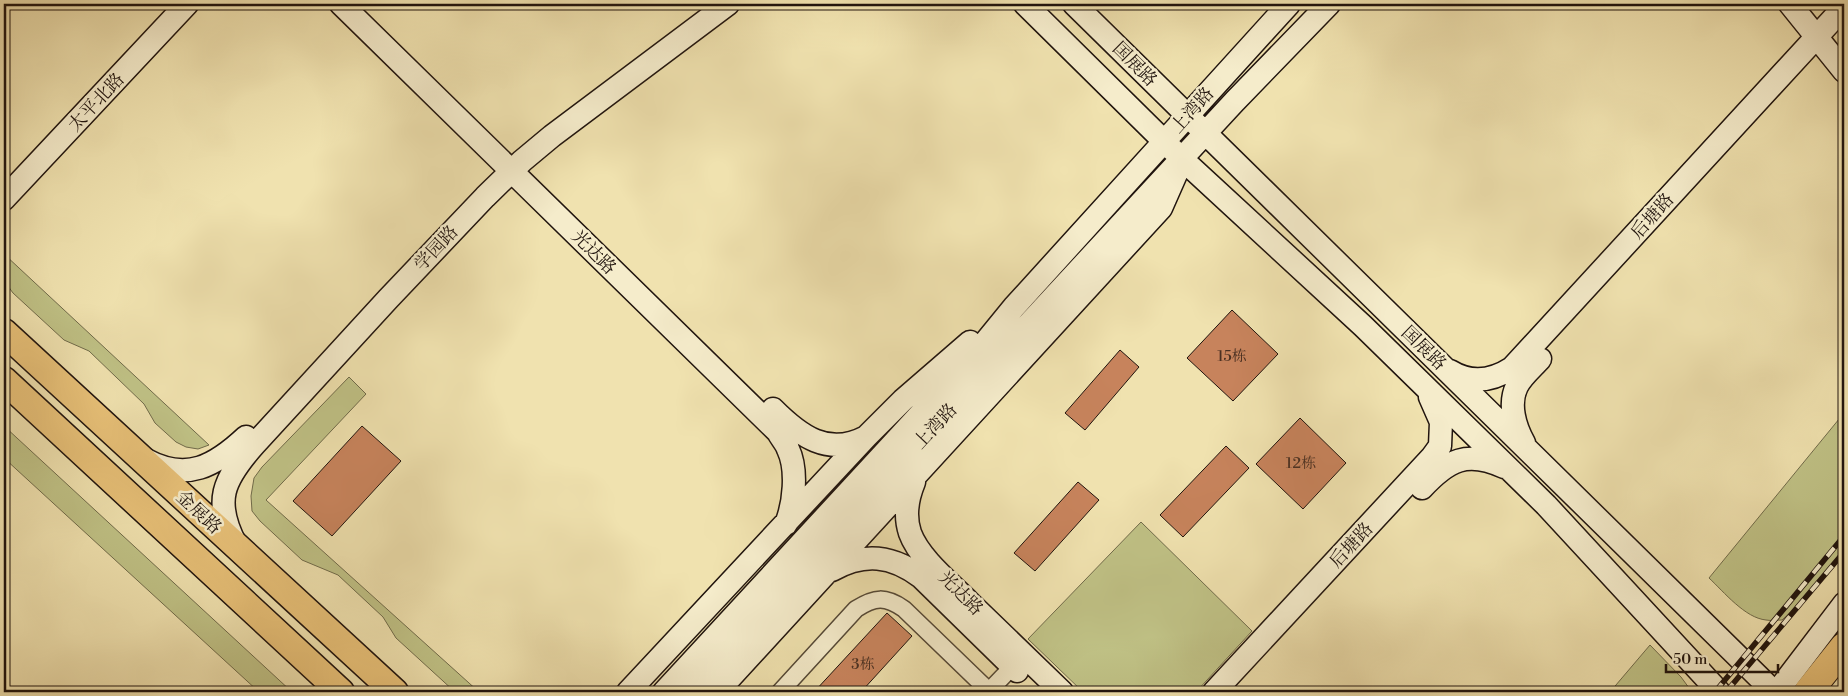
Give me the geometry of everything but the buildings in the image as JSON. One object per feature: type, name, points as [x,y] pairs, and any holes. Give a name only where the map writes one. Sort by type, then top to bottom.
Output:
[{"type":"highway","points":[[1808,692],[1844,647]]},
{"type":"main road","name":"金展路","points":[[4,332],[395,692]]},
{"type":"main road","name":"金展路","points":[[4,380],[341,692]]},
{"type":"street","name":"太平北路","points":[[4,181],[168,4]]},
{"type":"street","name":"太平北路","points":[[4,199],[187,4]]},
{"type":"street","name":"光达路","points":[[341,4],[511,160],[795,430],[809,439],[838,445],[857,442],[866,437]]},
{"type":"street","name":"光达路","points":[[362,4],[511,160],[778,432],[791,458],[794,481],[792,506],[786,524]]},
{"type":"street","name":"学园路","points":[[236,546],[224,517],[224,505],[229,476],[239,462],[388,299],[540,127],[705,4]]},
{"type":"street","name":"学园路","points":[[140,457],[170,470],[181,471],[203,467],[224,456],[245,438],[473,186],[511,160],[552,136],[728,4]]},
{"type":"street","name":"国展路","points":[[1025,4],[1182,159],[1363,326],[1546,505],[1719,692]]},
{"type":"street","name":"国展路","points":[[1074,4],[1776,692]]},
{"type":"street","name":"上湾路","points":[[674,691],[974,356],[1014,306],[1289,4]]},
{"type":"street","name":"上湾路","points":[[674,691],[1329,4]]},
{"type":"street","points":[[1790,4],[1831,42]]},
{"type":"street","points":[[1799,4],[1831,42],[1844,71]]},
{"type":"street","name":"后塘路","points":[[1527,448],[1516,426],[1514,399],[1517,386],[1831,42],[1844,7]]},
{"type":"street","name":"后塘路","points":[[1440,364],[1468,379],[1481,380],[1503,374],[1512,368],[1831,42]]},
{"type":"street","name":"上湾路","points":[[717,692],[1161,208],[1182,159]]},
{"type":"street","name":"上湾路","points":[[628,692],[866,437],[903,400],[1014,306]]},
{"type":"street","name":"后塘路","points":[[1214,692],[1421,470],[1440,446],[1440,422],[1433,403],[1422,383]]},
{"type":"street","name":"后塘路","points":[[1233,692],[1443,468],[1456,460],[1470,458],[1484,459],[1510,470]]},
{"type":"street","name":"光达路","points":[[918,474],[908,496],[906,508],[910,533],[915,544],[943,576],[1062,692]]},
{"type":"street","name":"光达路","points":[[825,575],[834,569],[862,559],[878,558],[908,566],[921,576],[1040,692]]},
{"type":"street","points":[[780,692],[856,609],[868,601],[882,599],[893,602],[904,610],[990,692],[1013,666]]},
{"type":"street","points":[[1776,692],[1844,604]]},
{"type":"green space","points":[[4,254],[209,445],[198,449],[186,447],[176,442],[155,423],[144,404],[89,351],[64,340],[13,293],[5,282]]},
{"type":"green space","points":[[349,377],[366,394],[266,500],[479,692],[455,692],[396,638],[383,617],[338,575],[302,560],[260,521],[252,511],[251,496],[254,478],[262,467]]},
{"type":"green space","points":[[1844,413],[1844,552],[1782,620],[1768,620],[1750,615],[1735,604],[1709,578]]},
{"type":"green space","points":[[4,426],[292,692],[259,692],[4,458]]},
{"type":"green space","points":[[1141,522],[1252,631],[1196,692],[1083,692],[1028,639]]},
{"type":"green space","points":[[1650,645],[1681,677],[1692,692],[1610,692]]},
{"type":"railway","points":[[1715,692],[1844,536]]},
{"type":"railway","points":[[1726,692],[1844,552]]}]
